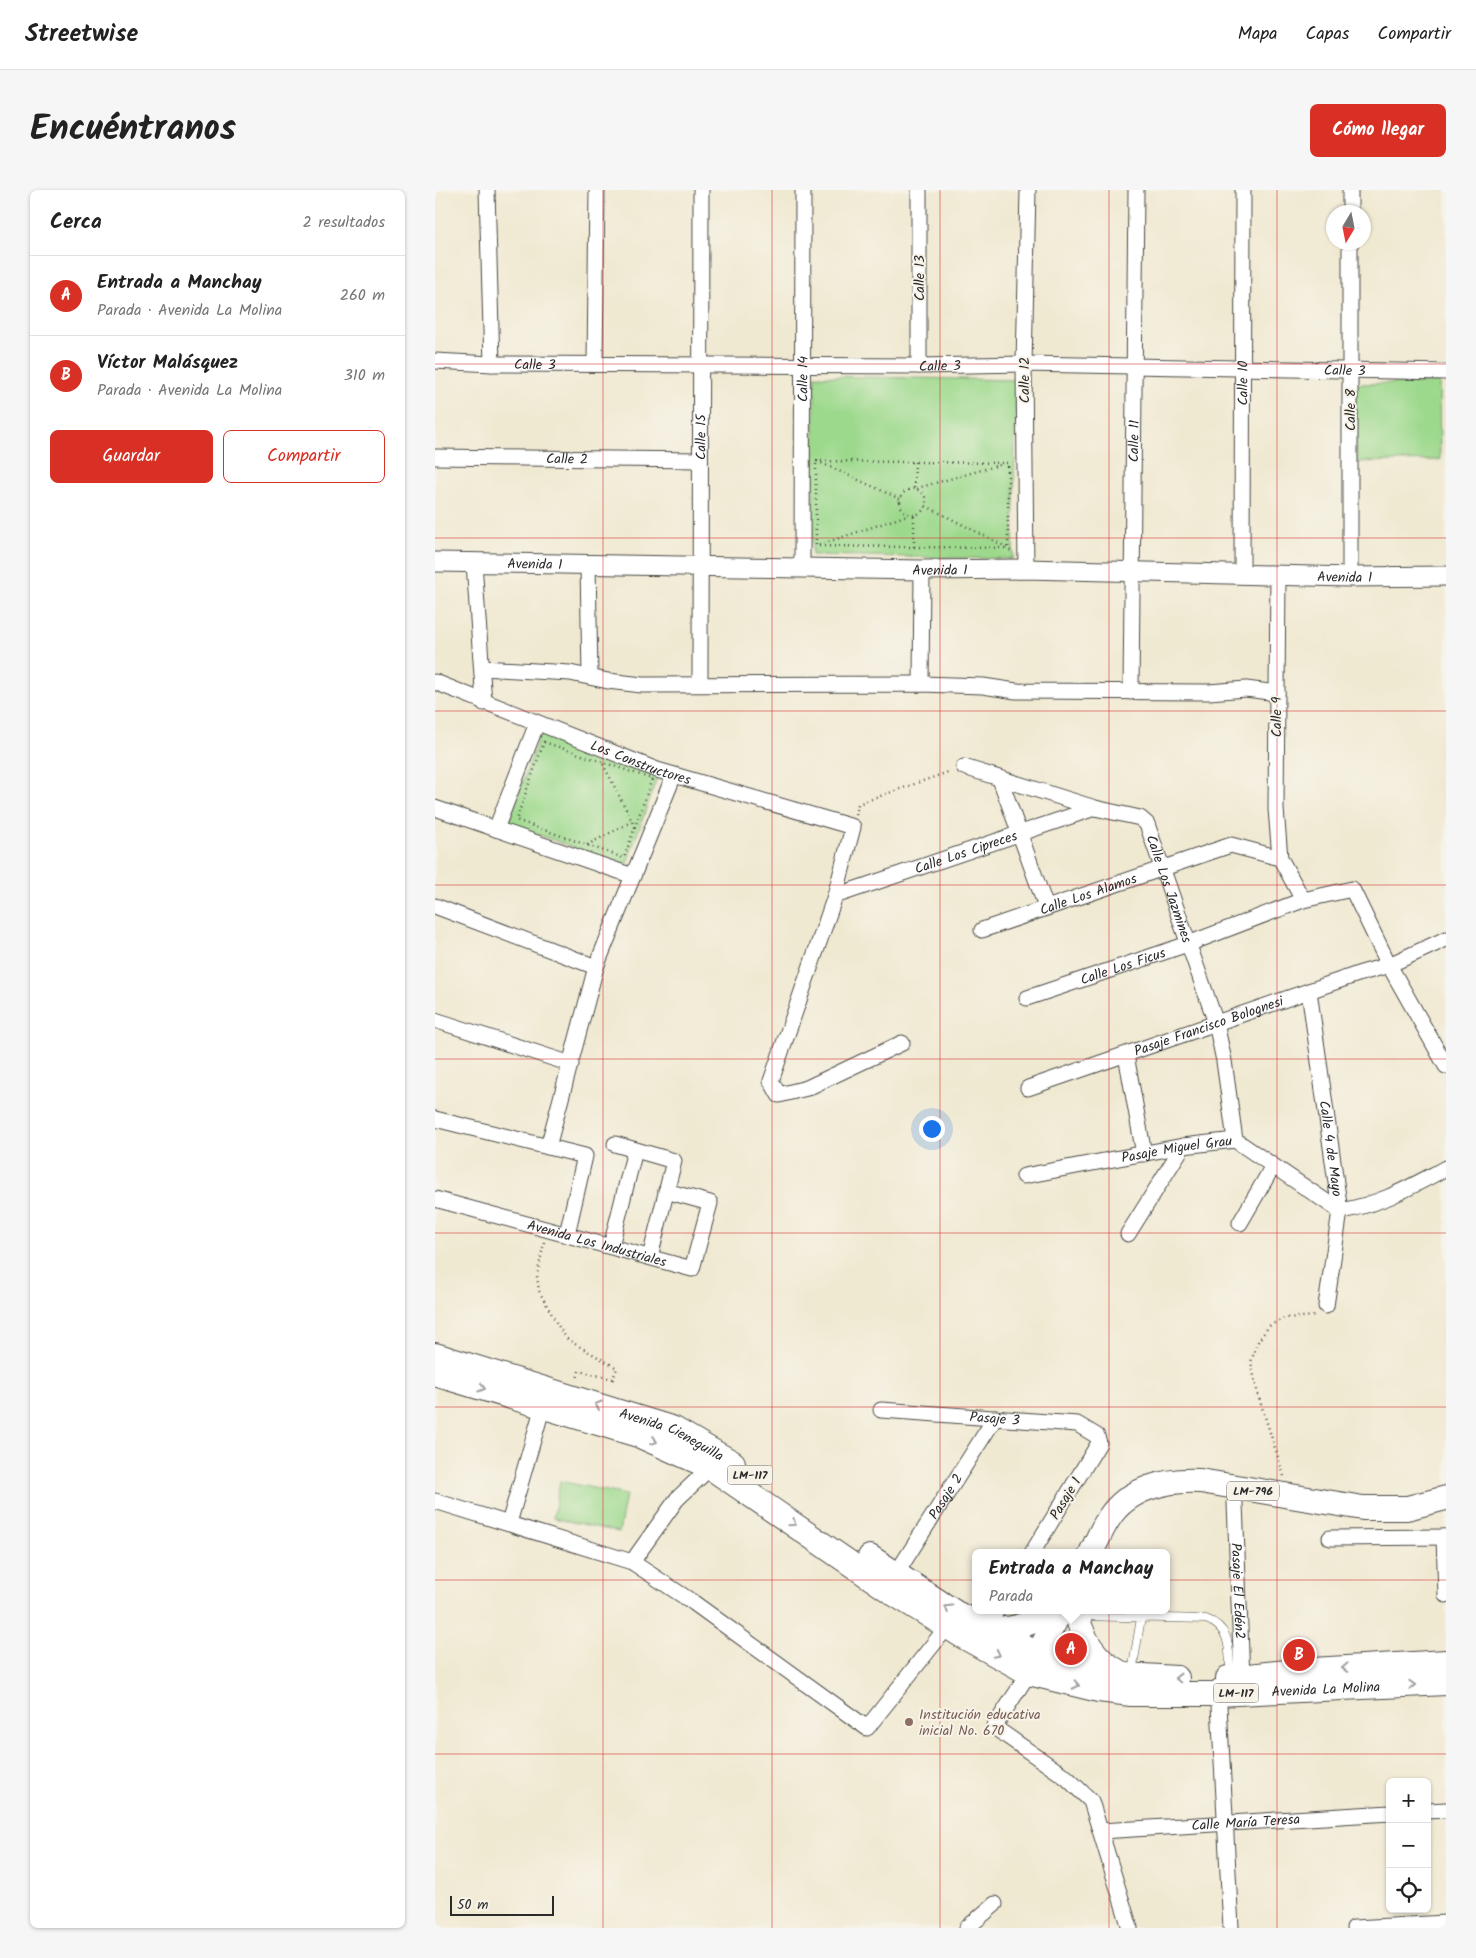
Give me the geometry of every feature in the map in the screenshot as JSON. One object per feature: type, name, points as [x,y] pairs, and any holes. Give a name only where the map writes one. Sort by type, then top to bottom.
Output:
[{"type":"main road","name":"Avenida Cieneguilla","points":[[435,1355],[674,1429],[896,1595],[947,1627],[1033,1664]]},
{"type":"main road","name":"Avenida Cieneguilla","points":[[435,1374],[638,1435],[717,1462],[956,1613],[992,1619],[1033,1664]]},
{"type":"main road","name":"LM-796","points":[[1093,1549],[1110,1517],[1118,1508],[1147,1489],[1173,1481],[1201,1482],[1363,1508],[1407,1508],[1446,1498]]},
{"type":"main road","points":[[992,1619],[1002,1630],[1017,1627],[1045,1614]]},
{"type":"main road","points":[[1033,1664],[1070,1614]]},
{"type":"main road","points":[[1072,1614],[1095,1653],[1109,1666],[1128,1676]]},
{"type":"main road","name":"Avenida La Molina","points":[[1033,1664],[1070,1684],[1115,1692],[1227,1682],[1296,1671],[1446,1662]]},
{"type":"main road","name":"Avenida La Molina","points":[[1033,1664],[1073,1665],[1128,1676],[1227,1682],[1446,1683]]},
{"type":"street","points":[[487,190],[492,364]]},
{"type":"street","points":[[595,364],[597,190]]},
{"type":"street","name":"Calle 15","points":[[700,683],[701,190]]},
{"type":"street","name":"Calle 14","points":[[803,190],[803,365],[809,461],[803,568]]},
{"type":"street","name":"Calle 13","points":[[919,190],[919,366]]},
{"type":"street","name":"Calle 12","points":[[1026,570],[1023,364],[1028,190]]},
{"type":"street","name":"Calle 11","points":[[1131,692],[1136,190]]},
{"type":"street","name":"Calle 10","points":[[1242,575],[1241,368],[1243,190]]},
{"type":"street","points":[[1349,190],[1349,205]]},
{"type":"street","name":"Calle 8","points":[[1350,250],[1350,577]]},
{"type":"street","name":"Calle 3","points":[[435,361],[492,364],[919,366],[1023,364],[1446,372]]},
{"type":"street","name":"Calle 2","points":[[435,457],[700,460]]},
{"type":"street","name":"Avenida 1","points":[[435,562],[1026,570],[1350,577],[1446,576]]},
{"type":"street","points":[[474,563],[484,703]]},
{"type":"street","points":[[588,565],[590,676]]},
{"type":"street","points":[[921,684],[922,570]]},
{"type":"street","name":"Calle 9","points":[[1278,576],[1276,809],[1280,858]]},
{"type":"street","points":[[482,668],[544,670],[642,685],[700,683],[921,684],[983,686],[1016,691],[1209,692],[1231,689],[1277,694]]},
{"type":"street","name":"Los Constructores","points":[[435,682],[484,703],[674,775],[853,827]]},
{"type":"street","points":[[497,829],[537,723]]},
{"type":"street","name":"Calle Los Jazmines","points":[[964,767],[1095,808],[1145,821],[1216,1023],[1224,1061],[1235,1140]]},
{"type":"street","points":[[548,1147],[596,967],[674,775]]},
{"type":"street","points":[[1000,779],[1046,907]]},
{"type":"street","points":[[435,808],[633,876]]},
{"type":"street","name":"Calle Los Cipreces","points":[[835,896],[1095,808]]},
{"type":"street","points":[[853,827],[835,896],[771,1081],[779,1095],[807,1088],[902,1043]]},
{"type":"street","name":"Calle Los Alamos","points":[[982,930],[1231,845],[1280,858]]},
{"type":"street","points":[[1280,858],[1303,900]]},
{"type":"street","name":"Calle Los Ficus","points":[[1027,998],[1188,944],[1303,900],[1352,889],[1389,966]]},
{"type":"street","points":[[435,906],[596,967]]},
{"type":"street","name":"Pasaje Francisco Bolognesi","points":[[1028,1088],[1358,974],[1389,966],[1446,939]]},
{"type":"street","points":[[1389,966],[1446,1066]]},
{"type":"street","name":"Calle 4 de Mayo","points":[[1309,992],[1339,1211],[1326,1306]]},
{"type":"street","points":[[435,1020],[571,1064]]},
{"type":"street","points":[[1126,1055],[1144,1154]]},
{"type":"street","points":[[435,1119],[585,1156],[567,1234]]},
{"type":"street","name":"Pasaje Miguel Grau","points":[[1023,1176],[1183,1146],[1235,1140],[1339,1211]]},
{"type":"street","points":[[615,1144],[673,1161],[650,1257]]},
{"type":"street","points":[[1128,1234],[1183,1146]]},
{"type":"street","points":[[611,1246],[635,1150]]},
{"type":"street","points":[[1240,1222],[1273,1166]]},
{"type":"street","points":[[1339,1211],[1367,1206],[1383,1200],[1446,1168]]},
{"type":"street","name":"Avenida Los Industriales","points":[[435,1200],[692,1269],[710,1203],[666,1191]]},
{"type":"street","points":[[509,1523],[543,1406]]},
{"type":"street","name":"Pasaje 3","points":[[881,1410],[1077,1424],[1097,1436],[1099,1443]]},
{"type":"street","name":"Pasaje 2","points":[[896,1574],[995,1418]]},
{"type":"street","name":"Pasaje 1","points":[[1034,1549],[1099,1443]]},
{"type":"street","points":[[632,1562],[677,1499],[717,1462]]},
{"type":"street","points":[[435,1502],[632,1562],[694,1603],[867,1728],[947,1627]]},
{"type":"street","name":"Pasaje El Edén2","points":[[1231,1928],[1226,1822],[1227,1682],[1235,1503]]},
{"type":"street","points":[[1330,1538],[1445,1537],[1446,1596]]},
{"type":"street","points":[[1033,1664],[994,1727],[1067,1778],[1091,1801],[1130,1928]]},
{"type":"street","points":[[1431,1811],[1446,1810]]},
{"type":"street","name":"Calle María Teresa","points":[[1101,1831],[1386,1813]]},
{"type":"street","points":[[967,1928],[995,1904]]},
{"type":"street","points":[[1354,1928],[1446,1923]]},
{"type":"lane","points":[[1094,1614],[1206,1620],[1219,1624],[1226,1634],[1227,1682]]},
{"type":"lane","points":[[1128,1676],[1141,1618]]},
{"type":"path","points":[[809,461],[1025,462]]},
{"type":"path","points":[[809,461],[900,499]]},
{"type":"path","points":[[803,568],[816,546],[809,461]]},
{"type":"path","points":[[914,489],[915,462]]},
{"type":"path","points":[[914,489],[923,493],[926,506],[921,513],[914,516],[908,515],[901,510],[900,499],[906,491],[1008,463]]},
{"type":"path","points":[[1008,463],[1008,548]]},
{"type":"path","points":[[926,506],[1008,548],[1026,570]]},
{"type":"path","points":[[816,546],[908,515]]},
{"type":"path","points":[[914,516],[914,547]]},
{"type":"path","points":[[816,546],[1008,548]]},
{"type":"path","points":[[544,742],[603,762],[652,779],[624,858],[516,820],[544,742]]},
{"type":"path","points":[[603,762],[635,827]]},
{"type":"path","points":[[853,827],[858,804],[964,767]]},
{"type":"path","points":[[587,845],[633,822]]},
{"type":"path","points":[[547,1229],[537,1276],[539,1291],[568,1340],[617,1368],[613,1378],[579,1371],[577,1380]]},
{"type":"path","points":[[1284,1472],[1257,1395],[1251,1362],[1257,1343],[1269,1326],[1284,1318],[1310,1318]]},
{"type":"green space","points":[[815,376],[1016,380],[1013,559],[812,555]]},
{"type":"green space","points":[[1439,382],[1440,460],[1357,462],[1355,384]]},
{"type":"green space","points":[[540,733],[658,775],[626,866],[508,824]]},
{"type":"green space","points":[[560,1481],[626,1495],[619,1532],[553,1518]]},
{"type":"place","name":"Entrada a Manchay","points":[[1071,1649]]},
{"type":"place","name":"Víctor Malásquez","points":[[1299,1655]]},
{"type":"place","name":"Institución educativa inicial No. 670","points":[[909,1722]]}]
